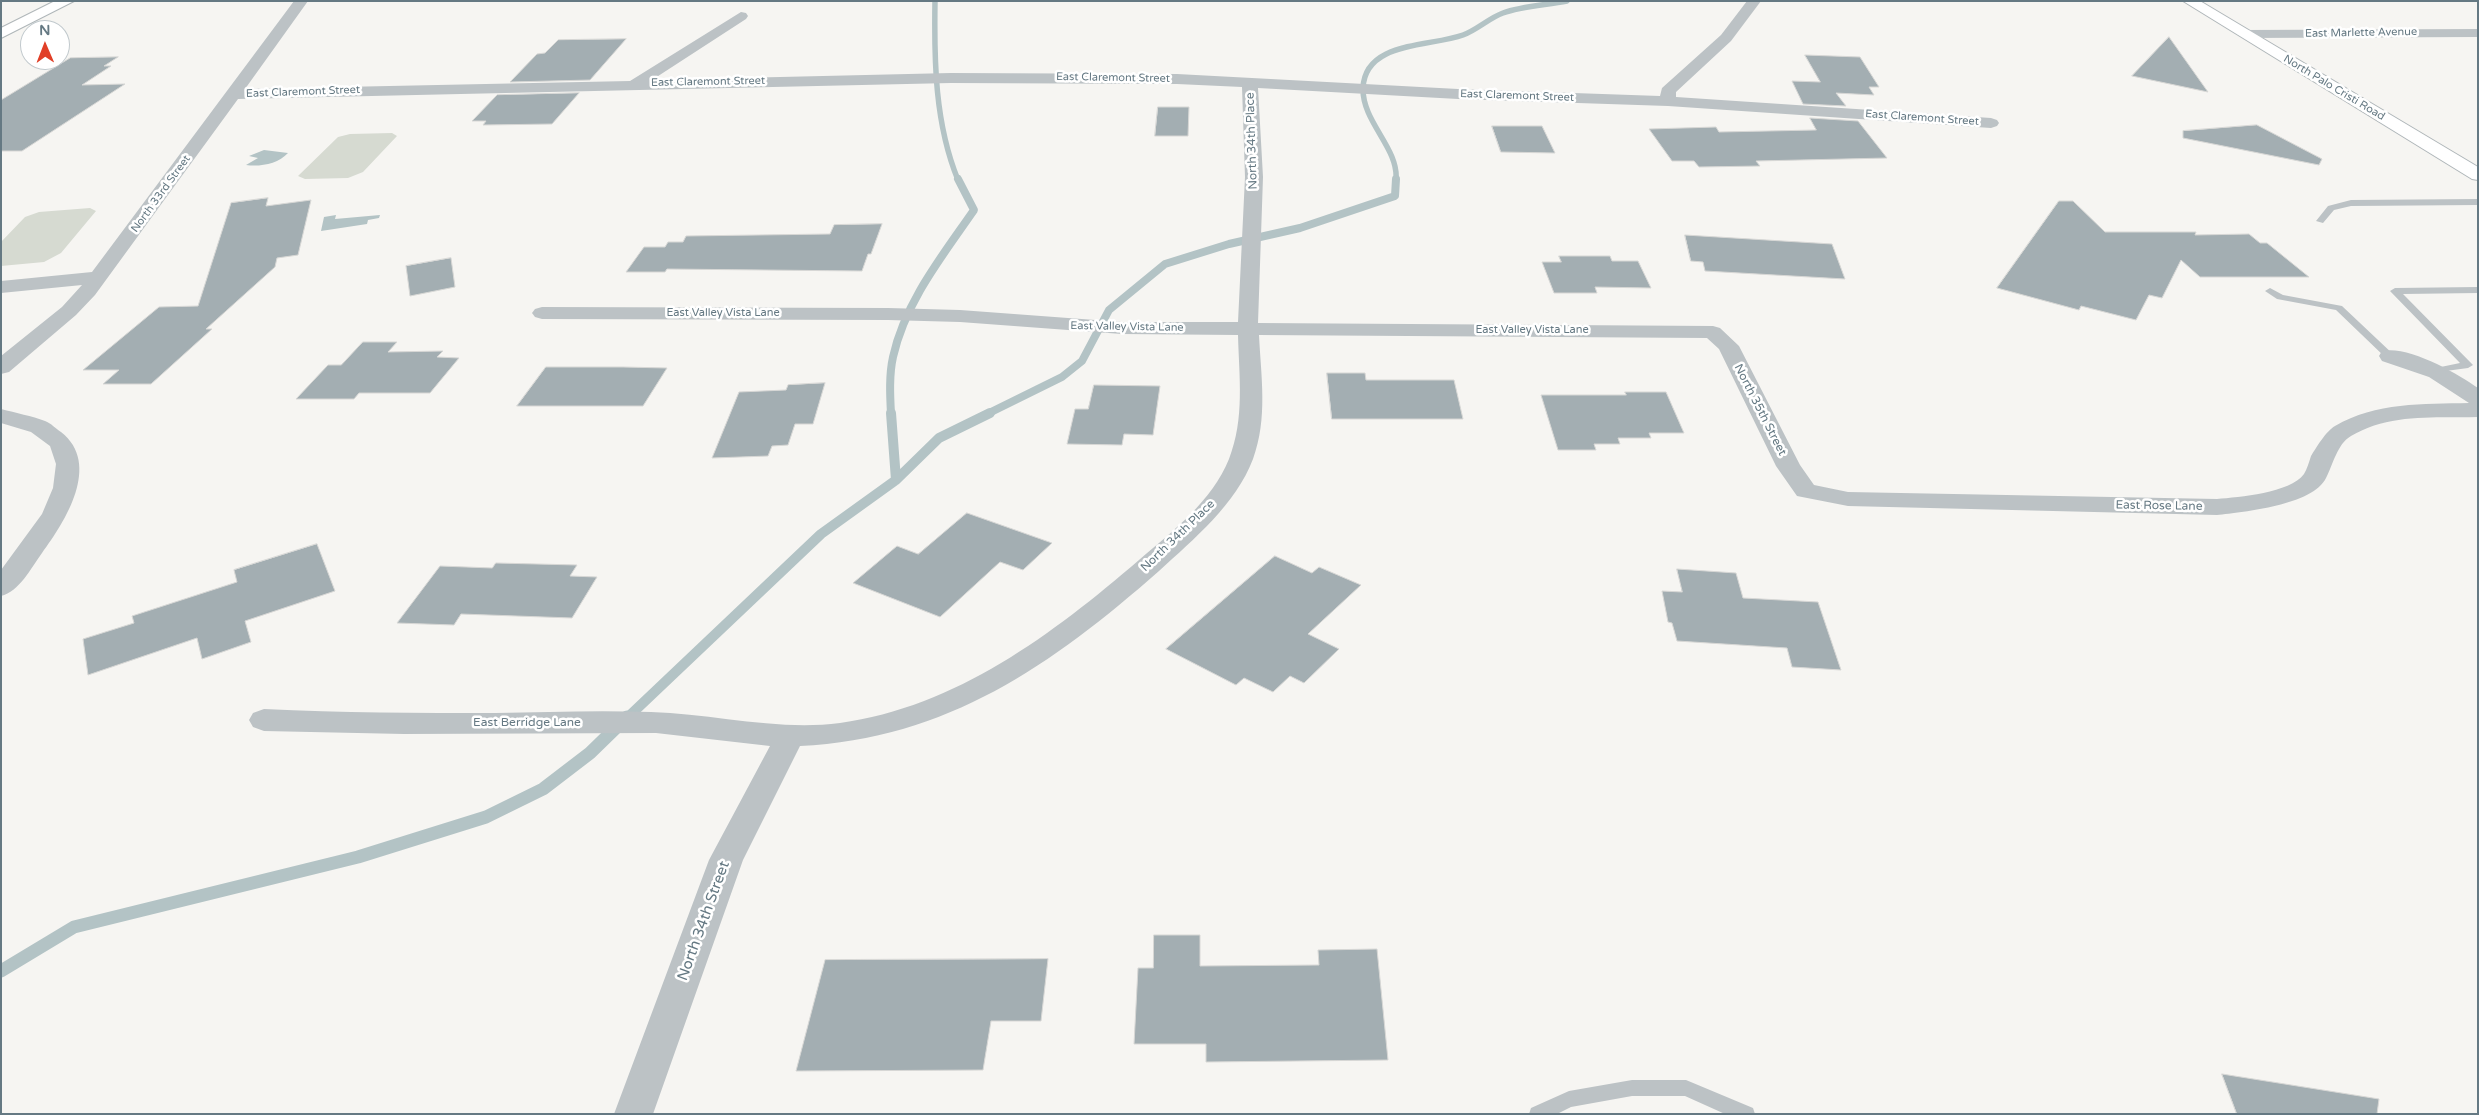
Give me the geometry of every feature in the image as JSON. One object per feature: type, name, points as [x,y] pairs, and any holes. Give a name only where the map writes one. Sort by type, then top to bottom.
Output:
[{"type":"street","points":[[1,34],[67,1]]},
{"type":"street","name":"North 33rd Street","points":[[1,367],[69,311],[97,278],[136,229],[301,1]]},
{"type":"street","points":[[1668,101],[1668,91],[1689,70],[1715,50],[1748,13],[1754,1]]},
{"type":"street","name":"North Palo Cristi Road","points":[[2190,1],[2478,174]]},
{"type":"street","points":[[634,84],[741,16]]},
{"type":"street","name":"East Marlette Avenue","points":[[2244,34],[2478,33]]},
{"type":"street","name":"East Claremont Street","points":[[233,94],[925,78],[1082,77],[1250,82],[1458,94],[1668,101],[1991,123]]},
{"type":"street","name":"North 34th Place","points":[[790,736],[849,734],[898,721],[961,698],[1018,666],[1126,586],[1210,507],[1234,472],[1244,448],[1247,440],[1251,406],[1248,328],[1254,180],[1250,82]]},
{"type":"street","points":[[1,287],[97,278]]},
{"type":"street","name":"East Valley Vista Lane","points":[[542,313],[937,315],[1122,328],[1714,332]]},
{"type":"street","name":"North 35th Street","points":[[1714,332],[1728,346],[1788,466],[1806,490]]},
{"type":"street","points":[[2390,356],[2422,364],[2457,382],[2478,399]]},
{"type":"street","name":"East Rose Lane","points":[[1806,490],[1848,499],[2217,507],[2262,502],[2294,491],[2314,478],[2324,455],[2342,432],[2368,420],[2396,412],[2478,410]]},
{"type":"street","points":[[1,416],[43,428],[63,445],[70,471],[60,508],[33,550],[1,588]]},
{"type":"street","name":"East Berridge Lane","points":[[264,720],[350,724],[658,722],[790,736]]},
{"type":"street","name":"North 34th Street","points":[[633,1114],[726,860],[790,736]]},
{"type":"lane","points":[[2320,221],[2331,208],[2351,203],[2478,202]]},
{"type":"lane","points":[[2435,371],[2468,365],[2395,291],[2478,290]]},
{"type":"lane","points":[[2270,291],[2280,297],[2339,308],[2390,356]]},
{"type":"lane","points":[[1538,1114],[1569,1099],[1632,1088],[1686,1088],[1746,1114]]},
{"type":"shaded area","points":[[392,133],[397,136],[363,172],[348,178],[305,179],[298,176],[338,137],[350,134]]},
{"type":"shaded area","points":[[264,150],[288,153],[279,160],[268,164],[246,165],[258,158],[249,156]]},
{"type":"shaded area","points":[[90,208],[96,211],[61,253],[44,262],[1,266],[1,242],[25,217],[39,212]]},
{"type":"shaded area","points":[[336,215],[335,219],[380,215],[379,218],[368,220],[367,224],[321,231],[324,217]]},
{"type":"building","points":[[2169,37],[2208,92],[2132,76]]},
{"type":"building","points":[[626,39],[590,80],[510,82],[537,54],[545,53],[558,40]]},
{"type":"building","points":[[1805,55],[1860,57],[1879,87],[1869,87],[1874,95],[1836,93],[1846,106],[1803,104],[1792,81],[1820,82]]},
{"type":"building","points":[[118,57],[104,66],[111,66],[82,85],[125,84],[22,151],[1,151],[1,100],[50,70],[70,70],[70,58]]},
{"type":"building","points":[[579,93],[552,124],[483,125],[486,121],[472,121],[497,95]]},
{"type":"building","points":[[1158,107],[1189,107],[1188,136],[1155,136]]},
{"type":"building","points":[[1810,118],[1858,121],[1887,158],[1756,161],[1760,166],[1699,167],[1694,161],[1672,161],[1649,129],[1716,127],[1719,132],[1816,130]]},
{"type":"building","points":[[2257,125],[2322,159],[2319,165],[2183,138],[2183,131]]},
{"type":"building","points":[[1492,126],[1542,126],[1555,153],[1501,152]]},
{"type":"building","points":[[268,198],[266,206],[311,200],[298,255],[277,258],[275,267],[206,329],[212,329],[151,384],[103,384],[119,370],[83,370],[159,307],[198,306],[231,203]]},
{"type":"building","points":[[2059,201],[2073,201],[2105,232],[2196,232],[2195,235],[2249,234],[2260,243],[2267,243],[2309,277],[2200,277],[2181,260],[2162,298],[2149,295],[2136,320],[2081,306],[2079,310],[1997,288]]},
{"type":"building","points":[[882,224],[871,254],[868,254],[862,271],[667,269],[665,272],[626,272],[644,247],[665,247],[668,242],[683,242],[686,236],[830,234],[834,225]]},
{"type":"building","points":[[1685,235],[1832,244],[1845,279],[1705,271],[1703,262],[1691,261]]},
{"type":"building","points":[[1559,256],[1610,256],[1612,261],[1638,261],[1651,288],[1595,287],[1597,293],[1554,293],[1542,262],[1561,262]]},
{"type":"building","points":[[451,258],[455,287],[410,296],[406,266]]},
{"type":"building","points":[[363,342],[397,342],[388,352],[443,351],[437,357],[459,358],[430,393],[359,393],[354,399],[296,399],[328,365],[341,365]]},
{"type":"building","points":[[546,367],[667,368],[643,406],[517,406]]},
{"type":"building","points":[[1327,373],[1365,373],[1366,380],[1454,380],[1463,419],[1332,419]]},
{"type":"building","points":[[825,383],[813,424],[795,424],[788,445],[772,446],[768,456],[712,458],[739,392],[786,390],[788,385]]},
{"type":"building","points":[[1094,385],[1160,386],[1153,435],[1124,434],[1122,445],[1067,444],[1075,409],[1088,409]]},
{"type":"building","points":[[1625,392],[1666,392],[1684,433],[1649,433],[1651,438],[1618,438],[1620,444],[1594,444],[1596,450],[1558,450],[1541,395],[1626,395]]},
{"type":"building","points":[[967,513],[1052,543],[1023,570],[1000,562],[940,617],[853,583],[897,546],[918,554]]},
{"type":"building","points":[[317,544],[335,591],[245,621],[251,642],[202,659],[197,638],[88,675],[83,639],[134,623],[132,616],[237,582],[234,570]]},
{"type":"building","points":[[1275,556],[1312,573],[1319,567],[1361,585],[1308,634],[1339,649],[1304,683],[1290,676],[1273,692],[1244,678],[1236,685],[1166,649]]},
{"type":"building","points":[[496,563],[577,565],[570,576],[597,577],[572,618],[461,614],[454,625],[397,623],[440,566],[492,568]]},
{"type":"building","points":[[1677,569],[1736,573],[1743,598],[1818,602],[1841,670],[1792,667],[1787,648],[1677,641],[1672,623],[1668,622],[1662,591],[1682,592]]},
{"type":"building","points":[[1154,935],[1200,935],[1200,966],[1319,965],[1318,950],[1377,949],[1388,1060],[1206,1062],[1206,1044],[1134,1044],[1138,968],[1153,968]]},
{"type":"building","points":[[1048,959],[1041,1021],[991,1021],[983,1070],[796,1071],[825,960]]},
{"type":"building","points":[[2222,1074],[2379,1099],[2377,1114],[2237,1114]]},
{"type":"waterway","points":[[935,1],[936,69],[940,115],[950,159],[958,180]]},
{"type":"waterway","points":[[1396,180],[1392,157],[1368,112],[1364,100],[1363,88],[1367,73],[1375,62],[1401,48],[1463,35],[1498,15],[1510,11],[1567,1]]},
{"type":"waterway","points":[[891,414],[890,385],[893,357],[906,317],[926,280],[974,210],[958,179]]},
{"type":"waterway","points":[[987,414],[1062,377],[1082,361],[1109,310],[1165,264],[1229,244],[1300,228],[1395,196],[1396,180]]},
{"type":"waterway","points":[[891,413],[896,480]]},
{"type":"waterway","points":[[896,480],[939,438],[990,413]]},
{"type":"waterway","points":[[626,719],[821,534],[896,480]]},
{"type":"waterway","points":[[1,971],[74,927],[358,857],[486,817],[543,789],[590,753],[627,717]]}]
